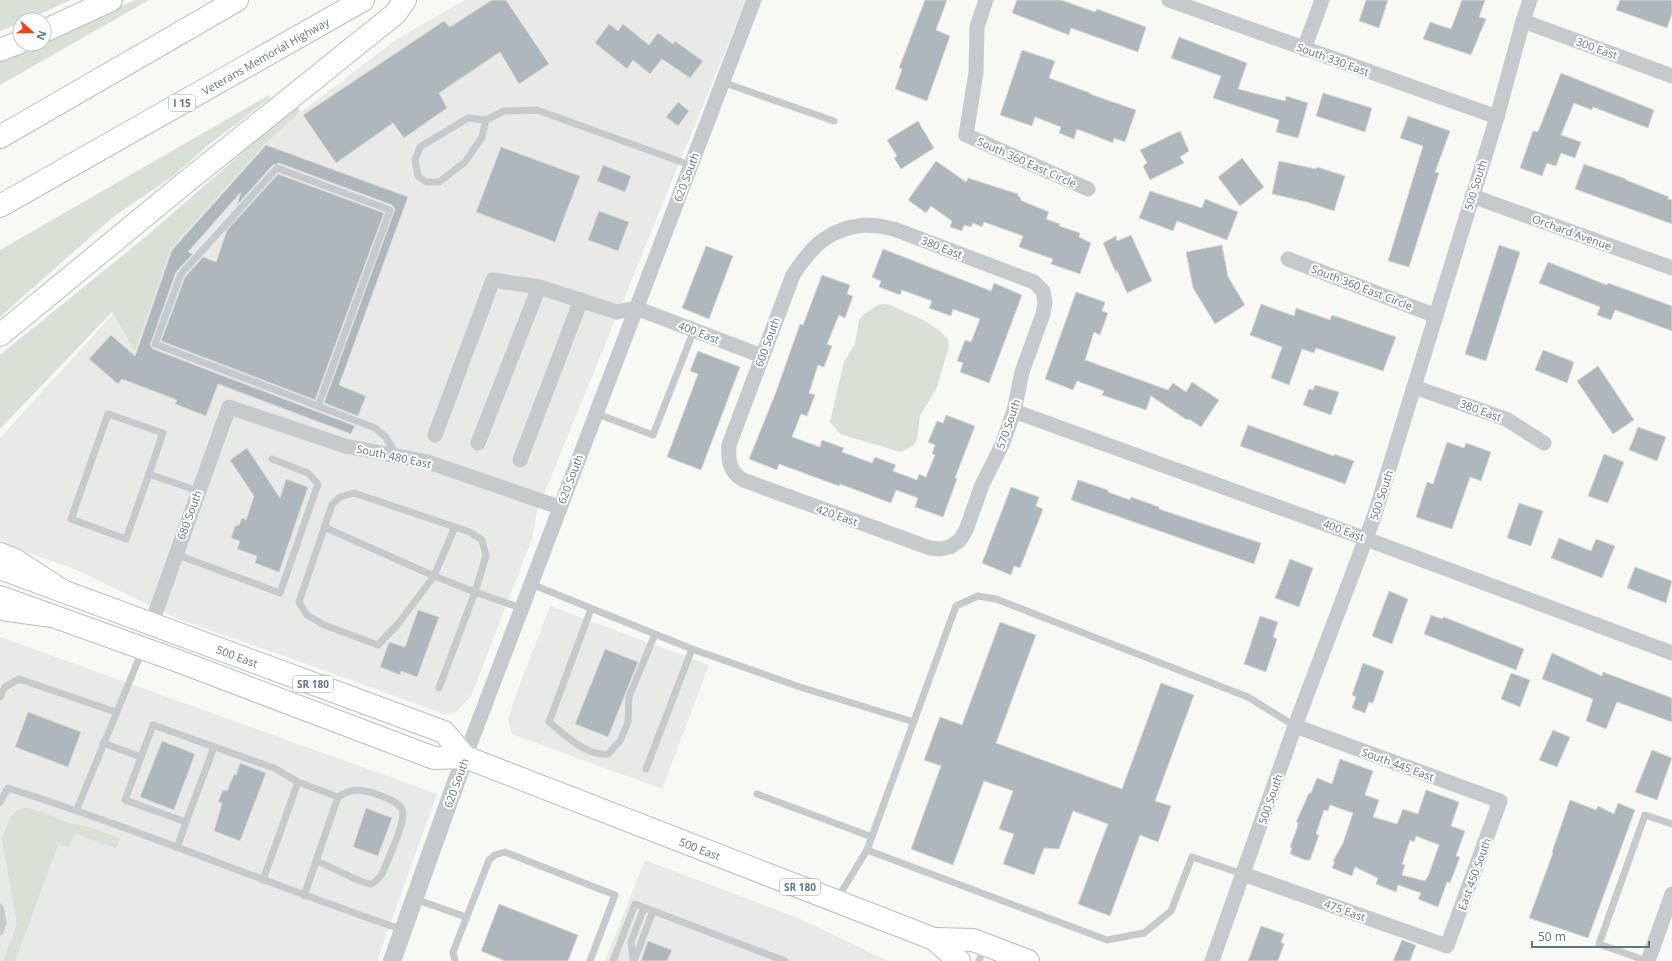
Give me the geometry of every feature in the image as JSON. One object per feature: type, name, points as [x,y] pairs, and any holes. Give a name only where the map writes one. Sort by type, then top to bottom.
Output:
[{"type":"main road","points":[[52,27],[111,0]]},
{"type":"main road","points":[[0,137],[238,0]]},
{"type":"main road","name":"Veterans Memorial Highway","points":[[0,206],[363,0]]},
{"type":"main road","points":[[0,335],[186,182],[396,14],[405,0]]},
{"type":"main road","points":[[0,50],[12,45]]},
{"type":"main road","points":[[0,554],[15,560],[61,590]]},
{"type":"main road","name":"500 East","points":[[0,568],[444,732],[465,757]]},
{"type":"main road","name":"500 East","points":[[0,597],[434,758],[465,757],[934,939],[972,940],[982,953],[1028,961]]},
{"type":"main road","points":[[0,609],[52,616]]},
{"type":"main road","name":"500 East","points":[[934,939],[959,961]]},
{"type":"street","name":"620 South","points":[[392,961],[465,757],[559,507],[754,0]]},
{"type":"street","name":"South 360 East Circle","points":[[986,0],[977,26],[976,72],[966,135],[1088,189]]},
{"type":"street","name":"South 330 East","points":[[1169,0],[1497,117]]},
{"type":"street","points":[[1304,49],[1322,0]]},
{"type":"street","name":"500 South","points":[[1212,961],[1296,726],[1366,538],[1497,117],[1530,0]]},
{"type":"street","name":"300 East","points":[[1523,21],[1672,76]]},
{"type":"street","name":"Orchard Avenue","points":[[1472,196],[1672,268]]},
{"type":"street","name":"380 East","points":[[835,232],[849,227],[864,225],[894,229],[1034,282],[1043,291]]},
{"type":"street","name":"600 South","points":[[731,468],[728,457],[729,445],[793,275],[807,254],[819,242],[835,232]]},
{"type":"street","name":"South 360 East Circle","points":[[1288,259],[1436,316]]},
{"type":"street","points":[[435,435],[493,280],[539,287],[617,312],[636,308]]},
{"type":"street","points":[[478,443],[539,287]]},
{"type":"street","name":"570 South","points":[[950,548],[960,540],[966,530],[982,485],[995,461],[1014,411],[1022,372],[1043,314],[1045,302],[1043,291]]},
{"type":"street","points":[[520,460],[581,300]]},
{"type":"street","name":"400 East","points":[[636,308],[762,356]]},
{"type":"street","name":"380 East","points":[[1414,387],[1506,419],[1544,443]]},
{"type":"street","name":"South 480 East","points":[[228,407],[345,446],[428,462],[559,507]]},
{"type":"street","name":"680 South","points":[[151,625],[228,407]]},
{"type":"street","name":"400 East","points":[[1014,411],[1366,538],[1672,653]]},
{"type":"street","name":"420 East","points":[[731,468],[736,476],[742,480],[815,507],[930,548],[950,548]]},
{"type":"street","name":"South 445 East","points":[[1296,726],[1500,801]]},
{"type":"street","name":"East 450 South","points":[[1447,946],[1500,801]]},
{"type":"street","name":"475 East","points":[[1243,874],[1447,946]]},
{"type":"street","points":[[1647,961],[1672,894]]},
{"type":"lane","points":[[722,82],[834,121]]},
{"type":"lane","points":[[486,120],[482,137],[465,162],[438,182],[426,182],[418,176],[416,160],[420,147],[468,118],[486,120],[504,112],[537,110],[690,165]]},
{"type":"lane","points":[[318,406],[390,210],[277,168],[181,274],[155,344],[318,406],[383,433],[396,456]]},
{"type":"lane","points":[[595,413],[653,435],[694,330]]},
{"type":"lane","points":[[108,414],[163,433],[149,474],[126,539],[71,519],[108,414]]},
{"type":"lane","points":[[175,554],[280,593],[318,484],[308,472],[272,459]]},
{"type":"lane","points":[[149,474],[198,491]]},
{"type":"lane","points":[[439,688],[486,556],[482,540],[470,532],[354,493],[340,497],[332,505],[299,602],[307,615],[324,625],[378,645],[398,624],[434,576],[455,527]]},
{"type":"lane","points":[[324,527],[434,576],[474,592],[521,608]]},
{"type":"lane","points":[[531,583],[591,609],[692,649],[800,687],[914,722]]},
{"type":"lane","points":[[835,901],[867,850],[956,606],[978,596],[996,599],[1248,697],[1296,726]]},
{"type":"lane","points":[[591,609],[549,722],[567,736],[593,752],[608,754],[614,749],[628,722],[629,698],[655,634]]},
{"type":"lane","points":[[77,809],[143,649]]},
{"type":"lane","points":[[646,769],[692,649]]},
{"type":"lane","points":[[0,697],[5,687],[19,679],[116,712]]},
{"type":"lane","points":[[186,822],[125,800],[153,725],[274,768],[298,782],[338,797]]},
{"type":"lane","points":[[103,743],[141,758]]},
{"type":"lane","points":[[177,848],[214,747]]},
{"type":"lane","points":[[262,880],[298,782]]},
{"type":"lane","points":[[0,802],[8,788],[77,809],[304,896],[403,931]]},
{"type":"lane","points":[[304,896],[316,861],[338,797],[354,789],[364,790],[388,798],[402,808],[403,814],[401,823],[382,874],[378,880],[370,884],[363,884],[330,866],[316,861]]},
{"type":"lane","points":[[757,794],[872,837]]},
{"type":"lane","points":[[1647,961],[1599,944],[1645,815],[1672,824]]},
{"type":"lane","points":[[867,850],[1107,940],[1144,933],[1171,911],[1192,858],[1243,874]]},
{"type":"lane","points":[[455,961],[453,952],[490,860],[495,855],[505,852],[615,895],[590,961]]},
{"type":"lane","points":[[415,899],[466,917]]},
{"type":"lane","points":[[613,961],[635,904],[770,958],[781,960]]},
{"type":"lane","points":[[0,907],[3,923],[0,932]]},
{"type":"lane","points":[[634,961],[631,942],[644,908]]},
{"type":"lane","points":[[634,961],[653,911]]},
{"type":"shaded area","points":[[0,0],[71,0],[45,12],[12,12],[12,26],[0,31]]},
{"type":"shaded area","points":[[135,0],[149,0],[0,85],[0,61],[23,52],[52,52],[52,38]]},
{"type":"shaded area","points":[[465,0],[746,0],[537,511],[532,539],[471,696],[455,713],[444,714],[178,619],[70,567],[25,552],[0,540],[0,438],[112,315],[168,240],[262,142],[397,39]]},
{"type":"shaded area","points":[[269,95],[270,98],[207,146],[173,176],[113,217],[0,317],[0,250]]},
{"type":"shaded area","points":[[297,105],[300,112],[266,143],[171,248],[135,351],[112,312],[0,429],[0,355],[143,239]]},
{"type":"shaded area","points":[[878,305],[890,305],[925,321],[940,331],[948,339],[949,346],[937,387],[920,416],[917,439],[914,445],[901,452],[840,434],[830,422],[844,362],[855,344],[859,320],[864,314]]},
{"type":"shaded area","points":[[550,606],[709,665],[662,789],[512,734],[508,720],[514,700]]},
{"type":"shaded area","points":[[0,637],[437,794],[377,961],[0,961]]},
{"type":"shaded area","points":[[24,808],[32,809],[72,824],[93,828],[120,839],[117,847],[115,848],[77,834],[72,838],[69,847],[58,845],[15,961],[3,961],[17,924],[2,839],[11,816],[16,811]]},
{"type":"shaded area","points":[[645,860],[800,919],[888,961],[605,961]]},
{"type":"building","points":[[492,0],[506,0],[549,64],[519,84],[500,52],[439,93],[447,108],[404,138],[393,123],[336,163],[303,115],[444,21],[450,27]]},
{"type":"building","points":[[925,0],[947,0],[936,30],[950,36],[927,101],[895,89],[902,69],[899,68]]},
{"type":"building","points":[[1017,0],[1061,0],[1095,12],[1097,9],[1146,27],[1138,52],[1071,28],[1069,35],[1012,13]]},
{"type":"building","points":[[1366,0],[1388,0],[1379,28],[1359,21]]},
{"type":"building","points":[[1462,0],[1485,0],[1479,17],[1486,19],[1471,55],[1423,39],[1430,22],[1451,29]]},
{"type":"building","points":[[1620,0],[1672,0],[1672,14],[1667,28],[1616,10]]},
{"type":"building","points":[[609,24],[618,31],[623,24],[649,45],[658,33],[673,44],[675,41],[703,61],[690,78],[662,59],[650,74],[633,60],[627,69],[595,43]]},
{"type":"building","points":[[1179,37],[1247,63],[1238,89],[1285,101],[1286,96],[1308,103],[1298,138],[1276,132],[1279,120],[1213,98],[1221,76],[1171,58]]},
{"type":"building","points":[[1022,50],[1055,61],[1049,78],[1136,110],[1125,142],[1114,138],[1113,143],[1077,129],[1074,139],[1059,133],[1061,127],[1035,117],[1032,126],[1000,115]]},
{"type":"building","points":[[1561,73],[1654,110],[1648,128],[1593,107],[1592,110],[1574,103],[1561,135],[1581,142],[1575,158],[1561,153],[1556,166],[1547,163],[1542,176],[1520,168],[1533,131],[1538,132]]},
{"type":"building","points":[[1323,93],[1372,108],[1365,132],[1316,116]]},
{"type":"building","points":[[678,102],[689,111],[678,126],[666,117]]},
{"type":"building","points":[[1408,116],[1450,131],[1435,172],[1439,173],[1409,267],[1388,261],[1423,146],[1400,138]]},
{"type":"building","points":[[918,121],[934,148],[901,169],[894,158],[897,156],[887,140]]},
{"type":"building","points":[[1180,131],[1189,151],[1180,157],[1184,163],[1150,180],[1143,166],[1147,163],[1140,150]]},
{"type":"building","points":[[266,145],[408,197],[339,385],[366,396],[358,416],[324,403],[395,209],[392,205],[279,163],[273,165],[237,205],[241,192],[188,252],[193,254],[176,272],[150,345],[153,349],[355,426],[351,434],[218,384],[206,416],[175,404],[177,400],[122,379],[118,384],[89,359],[111,335],[135,356],[172,250]]},
{"type":"building","points":[[501,147],[580,176],[555,242],[476,212]]},
{"type":"building","points":[[1242,158],[1264,187],[1240,206],[1218,177]]},
{"type":"building","points":[[936,161],[966,182],[968,178],[1018,194],[1021,198],[1020,200],[1049,212],[1046,219],[1060,224],[1059,226],[1080,233],[1079,237],[1091,243],[1080,274],[1051,264],[1053,259],[1019,247],[1023,236],[984,222],[982,227],[973,223],[971,227],[964,225],[962,231],[950,227],[952,221],[931,206],[926,213],[908,200]]},
{"type":"building","points":[[1279,161],[1316,169],[1317,167],[1345,176],[1334,211],[1307,202],[1272,194]]},
{"type":"building","points":[[1584,164],[1626,179],[1669,197],[1668,199],[1672,200],[1672,224],[1575,189]]},
{"type":"building","points":[[603,165],[631,176],[625,192],[597,181]]},
{"type":"building","points":[[278,174],[384,213],[315,400],[161,341],[185,277],[203,257],[216,262],[227,230]]},
{"type":"building","points":[[1150,191],[1202,208],[1205,199],[1238,212],[1227,240],[1177,221],[1173,231],[1139,218]]},
{"type":"building","points":[[599,211],[629,222],[618,251],[588,240]]},
{"type":"building","points":[[1131,235],[1152,281],[1127,293],[1117,270],[1116,273],[1103,243],[1116,236],[1117,241]]},
{"type":"building","points":[[1222,245],[1228,277],[1245,305],[1215,324],[1193,288],[1186,252]]},
{"type":"building","points":[[1499,245],[1520,252],[1486,361],[1465,354]]},
{"type":"building","points":[[706,246],[733,256],[709,319],[682,308]]},
{"type":"building","points":[[883,249],[991,291],[994,283],[1022,295],[989,383],[960,372],[963,363],[957,361],[965,340],[971,342],[980,319],[953,309],[951,316],[929,308],[932,301],[902,290],[900,295],[879,287],[881,281],[872,277]]},
{"type":"building","points":[[1548,262],[1607,285],[1608,283],[1672,306],[1672,331],[1615,310],[1611,320],[1597,315],[1600,307],[1539,283]]},
{"type":"building","points":[[822,275],[850,285],[847,294],[853,296],[845,318],[839,315],[827,344],[832,346],[824,367],[818,365],[809,393],[815,395],[807,416],[801,414],[792,437],[820,447],[822,440],[844,448],[842,452],[872,463],[875,457],[896,465],[893,471],[917,480],[919,474],[926,477],[935,455],[932,454],[935,445],[928,442],[937,421],[943,423],[946,415],[975,426],[955,478],[957,479],[943,517],[915,507],[918,498],[896,490],[891,503],[779,464],[777,470],[749,459],[776,392],[800,324],[803,325]]},
{"type":"building","points":[[1076,292],[1105,302],[1102,311],[1108,313],[1100,335],[1094,332],[1085,360],[1168,390],[1173,383],[1186,392],[1192,382],[1219,400],[1201,427],[1189,419],[1187,420],[1151,396],[1146,410],[1102,395],[1104,391],[1077,381],[1073,390],[1045,379]]},
{"type":"building","points":[[1261,304],[1294,316],[1296,308],[1330,320],[1332,315],[1396,337],[1383,371],[1316,348],[1314,353],[1302,349],[1289,385],[1271,378],[1282,347],[1250,335]]},
{"type":"building","points":[[1543,350],[1574,362],[1567,383],[1535,370]]},
{"type":"building","points":[[698,351],[740,367],[701,470],[667,457],[698,374],[690,371]]},
{"type":"building","points":[[1598,366],[1634,420],[1613,434],[1577,381]]},
{"type":"building","points":[[1315,385],[1339,392],[1331,415],[1303,405],[1309,389],[1313,390]]},
{"type":"building","points":[[1248,425],[1334,456],[1334,454],[1354,461],[1345,484],[1240,446]]},
{"type":"building","points":[[1638,427],[1666,437],[1657,461],[1629,450]]},
{"type":"building","points":[[1447,442],[1464,448],[1466,443],[1491,452],[1481,481],[1470,477],[1452,529],[1416,517],[1427,482],[1433,484]]},
{"type":"building","points":[[247,448],[280,498],[286,479],[308,487],[279,572],[255,563],[257,556],[237,549],[240,541],[231,538],[235,526],[239,525],[242,518],[246,520],[254,496],[230,460]]},
{"type":"building","points":[[1604,454],[1624,462],[1608,503],[1588,496]]},
{"type":"building","points":[[1078,480],[1108,490],[1108,492],[1130,500],[1131,497],[1159,507],[1159,509],[1261,543],[1254,564],[1071,500]]},
{"type":"building","points":[[1011,487],[1039,497],[1036,506],[1043,509],[1020,568],[1014,566],[1011,575],[982,563]]},
{"type":"building","points":[[1519,503],[1543,511],[1531,546],[1507,538]]},
{"type":"building","points":[[1559,538],[1591,551],[1596,539],[1615,546],[1602,578],[1551,558]]},
{"type":"building","points":[[1290,559],[1313,568],[1299,607],[1275,598]]},
{"type":"building","points":[[1635,567],[1672,581],[1666,603],[1627,588]]},
{"type":"building","points":[[1389,591],[1408,599],[1392,644],[1372,636]]},
{"type":"building","points":[[418,610],[439,617],[417,677],[401,671],[400,675],[380,667],[389,642],[405,647]]},
{"type":"building","points":[[1431,615],[1442,619],[1444,617],[1524,649],[1516,670],[1424,634]]},
{"type":"building","points":[[1260,616],[1278,622],[1273,637],[1277,639],[1266,672],[1244,664]]},
{"type":"building","points":[[1000,622],[1036,635],[996,743],[1122,789],[1161,683],[1194,695],[1155,801],[1171,806],[1158,842],[1140,835],[1110,916],[1078,904],[1108,824],[1073,811],[1059,849],[1044,848],[1034,875],[1003,864],[1014,834],[999,829],[1013,791],[984,781],[953,865],[911,849],[941,766],[924,760],[940,717],[962,725]]},
{"type":"building","points":[[605,649],[638,662],[608,737],[575,724]]},
{"type":"building","points":[[1552,653],[1602,676],[1603,672],[1672,698],[1672,722],[1617,702],[1606,729],[1586,721],[1593,699],[1542,679]]},
{"type":"building","points":[[1363,663],[1384,671],[1373,703],[1369,702],[1365,713],[1352,708],[1356,697],[1352,695]]},
{"type":"building","points":[[1511,673],[1530,680],[1520,707],[1501,699]]},
{"type":"building","points":[[28,712],[81,732],[68,767],[15,747]]},
{"type":"building","points":[[1553,730],[1570,737],[1557,767],[1539,760]]},
{"type":"building","points":[[162,741],[195,754],[174,810],[140,797]]},
{"type":"building","points":[[1652,750],[1672,758],[1657,800],[1635,792]]},
{"type":"building","points":[[1340,759],[1373,771],[1365,795],[1379,800],[1373,817],[1397,824],[1403,809],[1418,814],[1426,790],[1459,802],[1451,826],[1465,831],[1456,856],[1460,857],[1450,883],[1447,882],[1438,907],[1418,899],[1421,893],[1398,885],[1396,892],[1376,884],[1378,878],[1355,867],[1352,876],[1332,868],[1335,862],[1333,861],[1343,843],[1353,813],[1330,805],[1328,811],[1324,810],[1316,834],[1319,835],[1310,860],[1305,860],[1290,854],[1292,848],[1290,847],[1297,828],[1298,822],[1296,822],[1317,778],[1332,784]],"holes":[[[1416,836],[1439,845],[1425,881],[1402,875],[1405,865],[1402,864],[1410,840],[1414,842]]]},
{"type":"building","points":[[240,763],[266,773],[240,841],[214,831],[222,803],[218,802],[223,790],[227,791],[234,774],[236,775]]},
{"type":"building","points":[[1570,800],[1596,810],[1598,806],[1614,814],[1618,803],[1635,810],[1588,938],[1529,918],[1553,853],[1552,852]]},
{"type":"building","points":[[366,808],[392,818],[378,856],[353,847]]},
{"type":"building","points":[[499,904],[578,935],[568,961],[505,961],[481,951]]},
{"type":"building","points":[[1261,926],[1284,934],[1281,942],[1284,944],[1278,961],[1248,961]]},
{"type":"building","points":[[1402,940],[1416,945],[1410,961],[1393,961]]},
{"type":"building","points":[[648,941],[672,950],[667,961],[641,961]]}]
